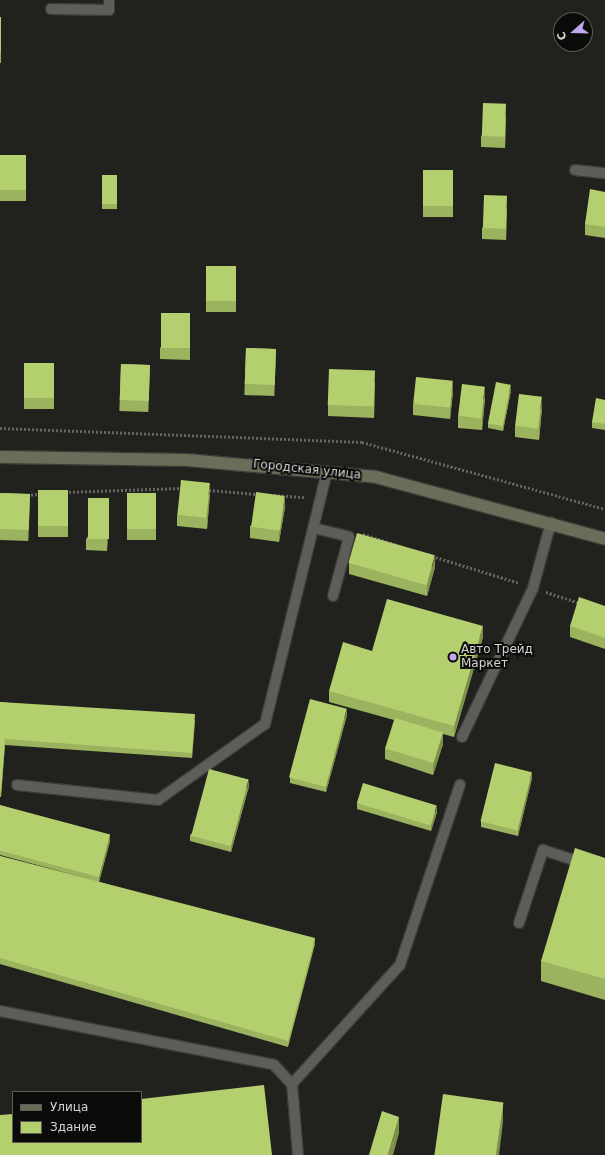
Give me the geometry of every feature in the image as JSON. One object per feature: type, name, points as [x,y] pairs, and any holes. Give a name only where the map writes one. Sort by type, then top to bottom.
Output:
[{"type":"main road","name":"Городская улица","points":[[0,456],[187,460],[376,477],[551,522],[605,539]]},
{"type":"lane","points":[[51,9],[109,10],[109,0]]},
{"type":"lane","points":[[575,170],[605,173]]},
{"type":"lane","points":[[17,785],[158,800],[265,724],[327,472]]},
{"type":"lane","points":[[462,737],[534,588],[551,522]]},
{"type":"lane","points":[[315,524],[349,537],[333,596]]},
{"type":"lane","points":[[292,1084],[400,965],[460,785]]},
{"type":"lane","points":[[519,924],[543,850],[605,870]]},
{"type":"lane","points":[[0,1011],[274,1065],[292,1084],[298,1155]]},
{"type":"path","points":[[0,428],[362,442],[605,509]]},
{"type":"path","points":[[62,492],[156,486],[188,489]]},
{"type":"path","points":[[204,490],[259,494]]},
{"type":"path","points":[[23,495],[47,493]]},
{"type":"path","points":[[267,494],[307,497],[315,524]]},
{"type":"path","points":[[361,533],[414,550]]},
{"type":"path","points":[[429,555],[584,604]]},
{"type":"building","points":[[0,17],[1,17],[0,52]]},
{"type":"building","points":[[483,103],[506,104],[505,137],[482,136]]},
{"type":"building","points":[[0,155],[26,155],[26,190],[0,190]]},
{"type":"building","points":[[423,170],[453,170],[453,206],[423,206]]},
{"type":"building","points":[[102,175],[117,175],[117,204],[102,204]]},
{"type":"building","points":[[590,189],[605,192],[605,227],[585,224]]},
{"type":"building","points":[[484,195],[507,196],[506,229],[483,228]]},
{"type":"building","points":[[206,266],[236,266],[236,301],[206,301]]},
{"type":"building","points":[[161,313],[190,313],[190,348],[161,348]]},
{"type":"building","points":[[246,348],[276,349],[275,385],[245,384]]},
{"type":"building","points":[[24,363],[54,363],[54,398],[24,398]]},
{"type":"building","points":[[121,364],[150,365],[149,401],[120,400]]},
{"type":"building","points":[[329,369],[375,371],[374,407],[328,405]]},
{"type":"building","points":[[416,377],[453,381],[450,408],[413,404]]},
{"type":"building","points":[[496,382],[511,385],[503,426],[488,423]]},
{"type":"building","points":[[462,384],[485,387],[481,419],[458,416]]},
{"type":"building","points":[[519,394],[542,397],[538,429],[515,426]]},
{"type":"building","points":[[596,398],[605,400],[605,424],[592,422]]},
{"type":"building","points":[[181,480],[210,483],[206,518],[177,515]]},
{"type":"building","points":[[38,490],[68,490],[68,526],[38,526]]},
{"type":"building","points":[[256,492],[285,496],[280,531],[251,527]]},
{"type":"building","points":[[0,493],[30,494],[29,530],[0,529]]},
{"type":"building","points":[[127,493],[156,493],[156,529],[127,529]]},
{"type":"building","points":[[88,498],[109,498],[109,539],[88,539]]},
{"type":"building","points":[[357,533],[435,555],[426,585],[348,563]]},
{"type":"building","points":[[579,597],[605,606],[605,638],[570,626]]},
{"type":"building","points":[[387,599],[483,626],[454,726],[329,691],[343,642],[372,651]]},
{"type":"building","points":[[310,699],[347,709],[326,787],[289,777]]},
{"type":"building","points":[[0,702],[195,714],[192,753],[5,739],[0,791]]},
{"type":"building","points":[[395,718],[443,733],[433,763],[386,749]]},
{"type":"building","points":[[495,763],[532,772],[517,830],[480,821]]},
{"type":"building","points":[[209,769],[249,780],[231,846],[191,836]]},
{"type":"building","points":[[363,783],[437,806],[430,826],[357,803]]},
{"type":"building","points":[[0,805],[110,835],[99,877],[0,851]]},
{"type":"building","points":[[575,848],[605,858],[605,979],[541,961]]},
{"type":"building","points":[[0,856],[315,938],[288,1041],[0,958]]},
{"type":"building","points":[[264,1085],[272,1155],[0,1155],[0,1115],[12,1114],[12,1143],[142,1143],[142,1099]]},
{"type":"building","points":[[443,1094],[503,1102],[496,1155],[434,1155]]},
{"type":"building","points":[[382,1111],[399,1117],[388,1155],[369,1155]]},
{"type":"place","name":"Авто Трейд Маркет","points":[[453,657]]}]
